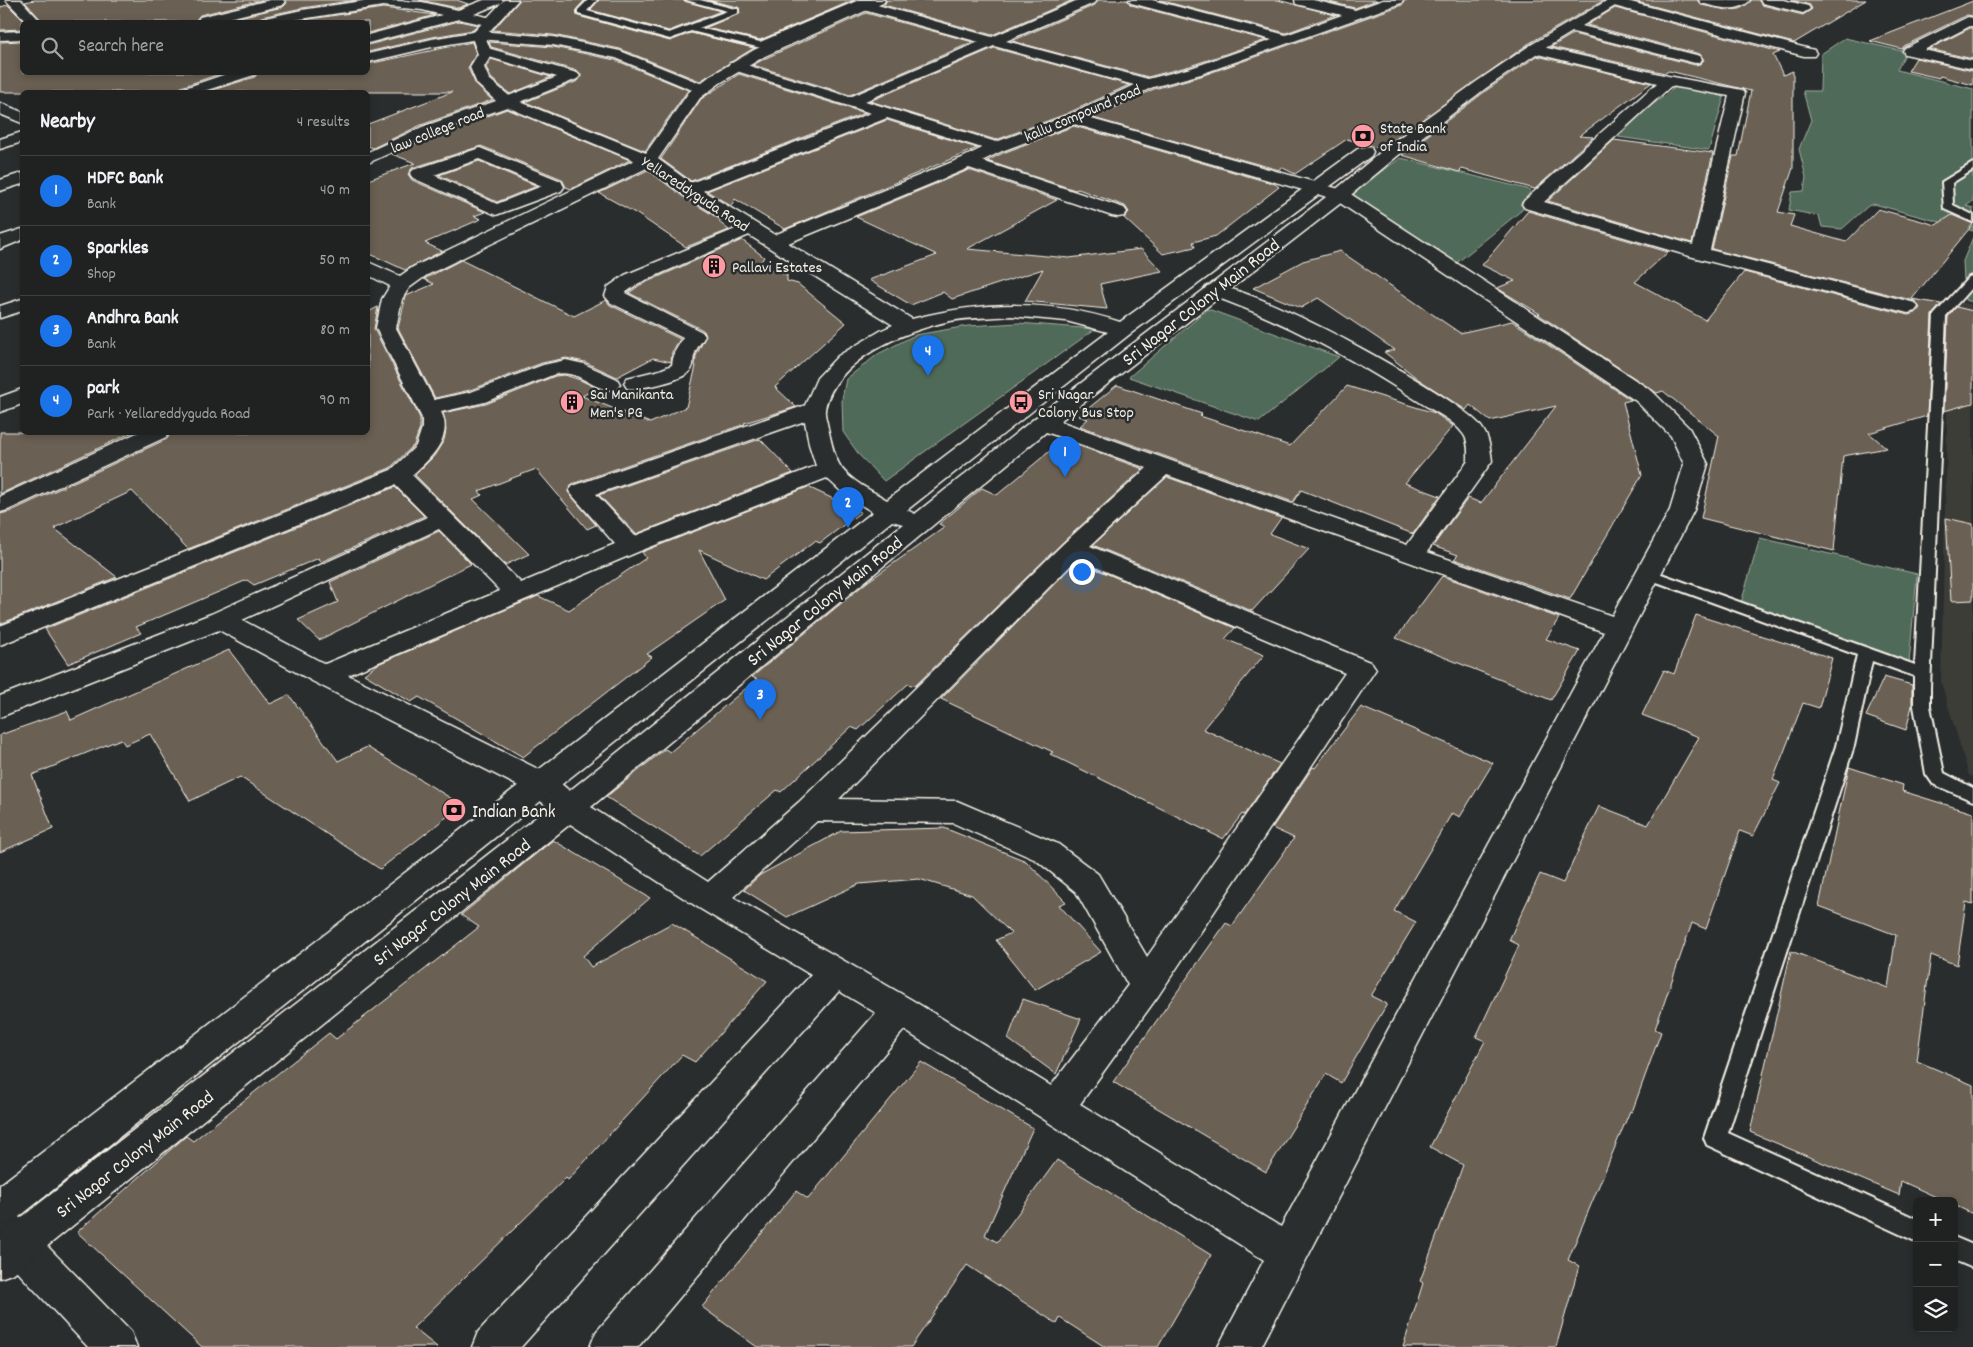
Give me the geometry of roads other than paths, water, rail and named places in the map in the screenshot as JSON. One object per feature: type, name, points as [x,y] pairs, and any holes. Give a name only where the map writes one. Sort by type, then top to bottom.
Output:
[{"type":"street","points":[[13,0],[32,20]]},
{"type":"street","points":[[334,0],[351,8]]},
{"type":"street","points":[[370,38],[461,14],[496,0]]},
{"type":"street","points":[[478,35],[511,0]]},
{"type":"street","points":[[851,102],[1089,0]]},
{"type":"street","points":[[1137,0],[1287,40]]},
{"type":"street","points":[[1300,0],[1357,15]]},
{"type":"street","name":"kallu compound road","points":[[774,242],[968,162],[996,147],[1073,119],[1148,84],[1196,71],[1396,0]]},
{"type":"street","points":[[1706,0],[1731,5],[1743,0]]},
{"type":"street","points":[[1767,0],[1803,9]]},
{"type":"street","points":[[205,20],[275,1],[303,18]]},
{"type":"street","points":[[1609,1],[1809,53]]},
{"type":"street","name":"Sri Nagar Colony Main Road","points":[[0,1208],[1124,330],[1327,191],[1395,148],[1534,49],[1609,1]]},
{"type":"street","name":"Sri Nagar Colony Main Road","points":[[6,1243],[568,808],[1043,423],[1214,290],[1327,191],[1506,51],[1609,1]]},
{"type":"street","points":[[284,20],[383,2],[422,6],[491,22]]},
{"type":"street","points":[[0,636],[399,475],[424,452],[435,432],[433,418],[428,408],[377,332],[401,284],[420,271],[648,160],[694,95],[735,66],[774,46],[869,2],[995,41],[1148,84]]},
{"type":"street","points":[[1973,22],[1968,21],[1910,50],[1973,65]]},
{"type":"street","points":[[1570,27],[1695,59]]},
{"type":"street","points":[[0,36],[20,34]]},
{"type":"street","points":[[478,35],[484,51]]},
{"type":"street","points":[[370,58],[432,43],[478,35],[553,40],[620,55],[702,88]]},
{"type":"street","points":[[1534,49],[1668,81],[1737,93],[1700,253]]},
{"type":"street","name":"law college road","points":[[370,157],[428,130],[507,102],[572,76],[484,51]]},
{"type":"street","name":"Yellareddyguda Road","points":[[484,51],[485,54],[477,67],[482,81],[507,102],[648,160],[689,190],[909,326]]},
{"type":"street","points":[[370,60],[388,67]]},
{"type":"street","points":[[735,66],[996,147]]},
{"type":"street","points":[[193,90],[241,75]]},
{"type":"street","points":[[1668,81],[1531,204],[1700,253],[1908,307]]},
{"type":"street","points":[[0,108],[20,117]]},
{"type":"street","points":[[689,190],[886,113]]},
{"type":"street","points":[[1073,119],[1327,191],[1644,396],[1681,433],[1696,464],[1682,510],[1239,1347]]},
{"type":"street","points":[[0,144],[20,138]]},
{"type":"street","points":[[480,153],[555,185],[554,188],[547,191],[501,210],[495,210],[419,174],[480,153]]},
{"type":"street","points":[[968,162],[1118,212]]},
{"type":"street","points":[[0,186],[20,179]]},
{"type":"street","points":[[547,191],[569,198]]},
{"type":"street","points":[[518,203],[542,212]]},
{"type":"street","points":[[635,383],[646,379],[667,377],[682,368],[684,353],[695,336],[618,299],[615,292],[632,280],[750,228]]},
{"type":"street","points":[[0,243],[20,235]]},
{"type":"street","points":[[370,269],[401,284]]},
{"type":"street","points":[[1214,290],[1246,300],[1302,324],[1393,375],[1460,418],[1477,436],[1480,462],[1412,555]]},
{"type":"street","points":[[0,312],[20,306]]},
{"type":"street","points":[[919,523],[890,512],[854,492],[829,469],[820,444],[814,410],[828,378],[845,360],[889,334],[909,326],[951,315],[1011,310],[1066,314],[1096,320],[1124,330]]},
{"type":"street","points":[[428,408],[477,397],[550,368],[566,366],[577,368],[609,384]]},
{"type":"street","points":[[0,405],[20,397]]},
{"type":"street","points":[[631,546],[582,491],[814,410]]},
{"type":"street","points":[[1043,423],[1619,628]]},
{"type":"street","points":[[0,506],[152,435]]},
{"type":"street","points":[[710,899],[810,810],[1073,548],[1163,466]]},
{"type":"street","points":[[324,675],[631,546],[829,469]]},
{"type":"street","points":[[399,475],[518,594]]},
{"type":"street","points":[[0,707],[220,620],[444,518]]},
{"type":"street","points":[[1056,1109],[1146,986],[1362,669],[1073,548]]},
{"type":"street","points":[[220,620],[324,675],[541,784],[568,808],[710,899],[900,1010],[1288,1253]]},
{"type":"street","points":[[810,810],[957,812],[1047,852],[1087,883],[1146,986]]},
{"type":"street","points":[[493,1347],[834,972]]},
{"type":"street","points":[[611,1347],[900,1010]]},
{"type":"street","points":[[6,1243],[116,1347]]},
{"type":"lane","points":[[593,0],[581,12],[670,36],[735,11],[690,0]]},
{"type":"lane","points":[[689,28],[761,45],[869,2]]},
{"type":"lane","points":[[1973,166],[1947,182],[1948,208],[1973,219]]},
{"type":"lane","points":[[1973,279],[1940,315],[1922,673],[1922,706],[1935,774],[1939,780],[1973,795]]},
{"type":"lane","points":[[1648,574],[1922,673]]},
{"type":"lane","points":[[1866,653],[1845,746],[1714,1138],[1913,1229]]},
{"type":"lane","points":[[1958,1250],[1973,1257]]},
{"type":"place","name":"State Bank of India","points":[[1363,136]]},
{"type":"place","name":"Pallavi Estates","points":[[714,266]]},
{"type":"place","name":"park","points":[[928,376]]},
{"type":"place","name":"Sai Manikanta Men's PG","points":[[572,402]]},
{"type":"place","name":"Sri Nagar Colony Bus Stop","points":[[1021,402]]},
{"type":"place","name":"HDFC Bank","points":[[1065,477]]},
{"type":"place","name":"Sparkles","points":[[848,528]]},
{"type":"place","name":"Andhra Bank","points":[[760,720]]},
{"type":"place","name":"Indian Bank","points":[[454,810]]}]
